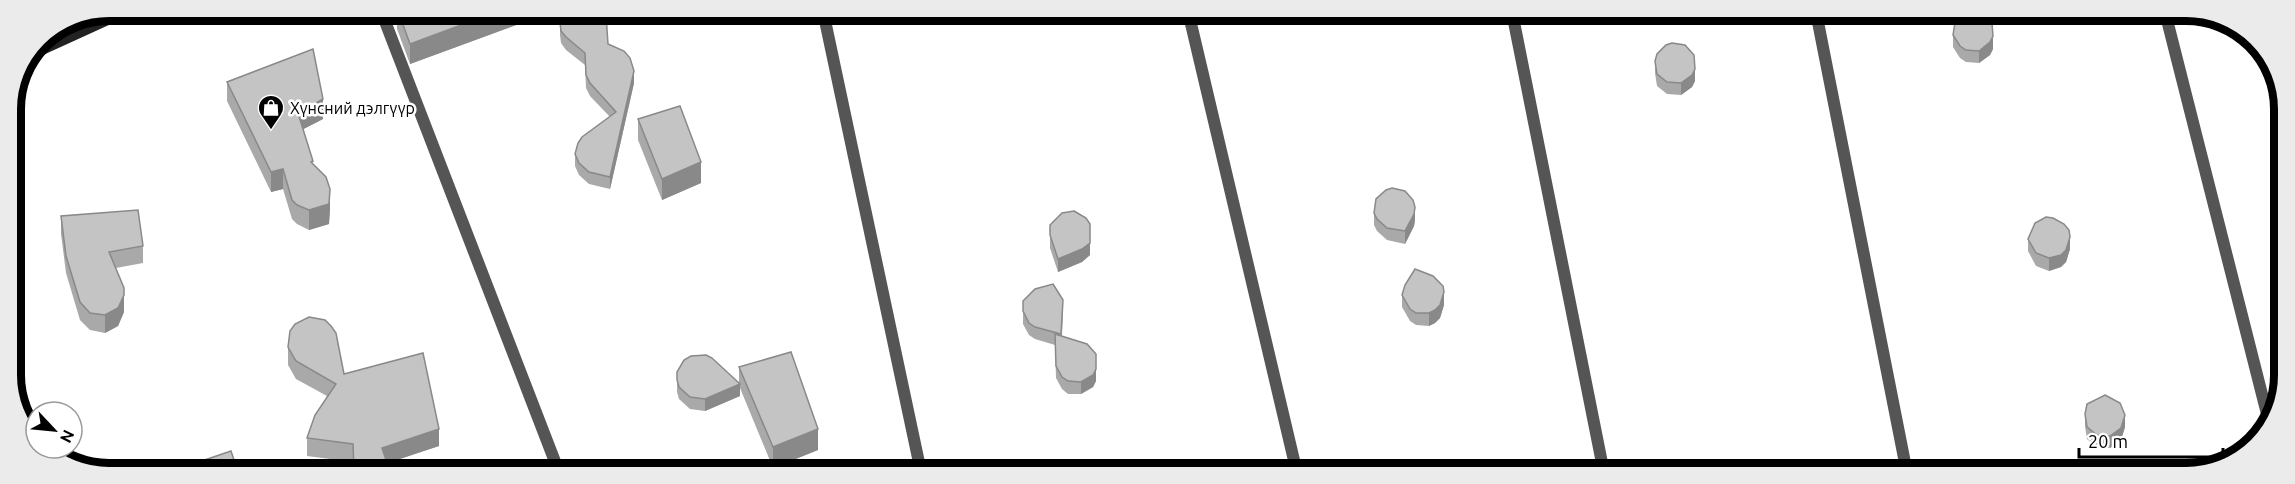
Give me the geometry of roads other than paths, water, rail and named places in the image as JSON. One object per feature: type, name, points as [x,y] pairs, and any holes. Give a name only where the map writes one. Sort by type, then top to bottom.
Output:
[{"type":"street","points":[[385,21],[557,463]]},
{"type":"street","points":[[825,21],[919,463]]},
{"type":"street","points":[[1190,21],[1295,463]]},
{"type":"street","points":[[1514,21],[1602,463]]},
{"type":"street","points":[[1818,21],[1905,463]]},
{"type":"street","points":[[2167,21],[2266,410]]},
{"type":"street","points":[[48,46],[100,22]]},
{"type":"place","name":"Хүнсний дэлгүүр","points":[[271,131]]}]
